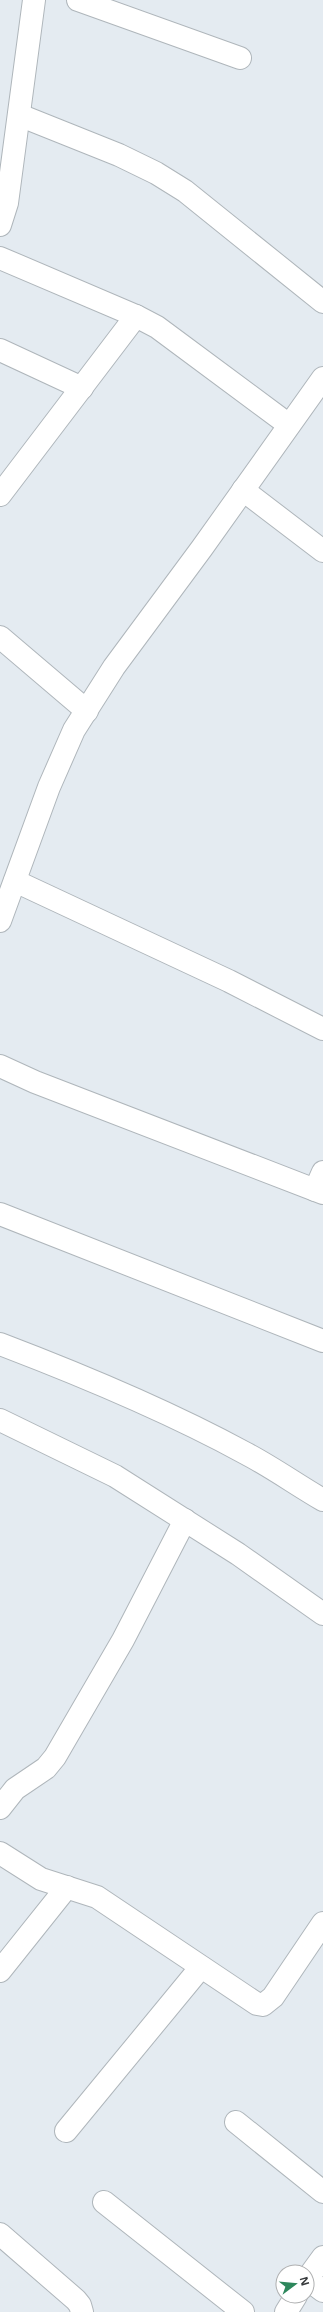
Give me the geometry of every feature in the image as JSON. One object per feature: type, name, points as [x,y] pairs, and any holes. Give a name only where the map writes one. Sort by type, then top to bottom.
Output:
[{"type":"street","points":[[0,225],[19,115],[34,0]]},
{"type":"street","points":[[78,0],[240,58]]},
{"type":"street","points":[[19,115],[119,155],[156,173],[185,191],[323,302]]},
{"type":"street","points":[[0,258],[136,316],[157,328],[289,425]]},
{"type":"street","points":[[0,495],[136,316]]},
{"type":"street","points":[[0,350],[82,388]]},
{"type":"street","points":[[0,921],[49,787],[74,730],[114,667],[323,378]]},
{"type":"street","points":[[243,490],[323,551]]},
{"type":"street","points":[[0,638],[87,711]]},
{"type":"street","points":[[15,881],[230,981],[323,1029]]},
{"type":"street","points":[[6,1072],[320,1185]]},
{"type":"street","points":[[0,1214],[323,1342]]},
{"type":"street","points":[[0,1344],[97,1381],[166,1412],[246,1453],[323,1500]]},
{"type":"street","points":[[0,1420],[115,1476],[238,1554],[323,1614]]},
{"type":"street","points":[[0,1808],[14,1789],[46,1768],[55,1757],[123,1640],[186,1520]]},
{"type":"street","points":[[0,1853],[28,1872],[97,1897],[252,2001],[263,2005],[274,1997],[323,1922]]},
{"type":"street","points":[[0,1972],[66,1887]]},
{"type":"street","points":[[66,2131],[201,1967]]},
{"type":"street","points":[[236,2122],[323,2192]]},
{"type":"street","points":[[104,2202],[243,2312]]},
{"type":"street","points":[[0,2234],[76,2300],[80,2305],[82,2312]]},
{"type":"street","points":[[315,2268],[323,2256]]}]
